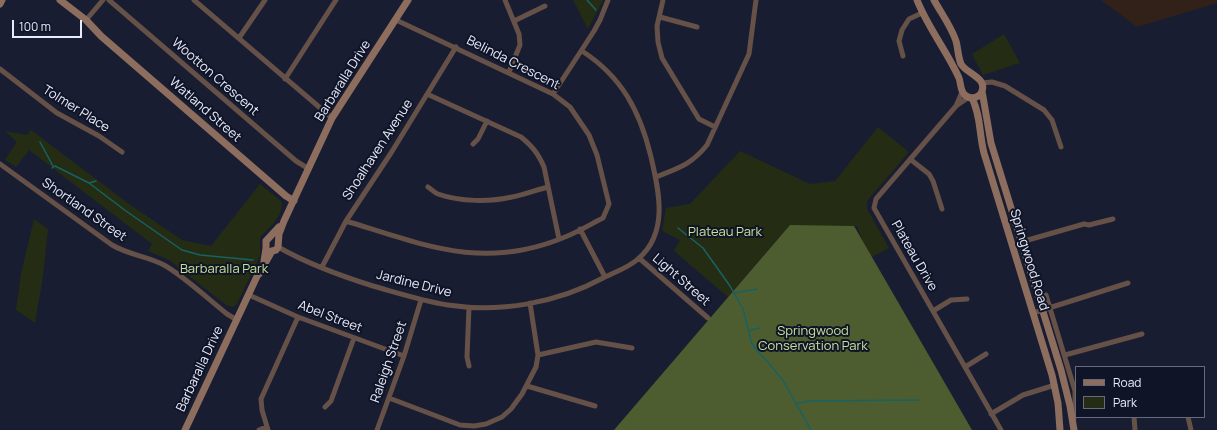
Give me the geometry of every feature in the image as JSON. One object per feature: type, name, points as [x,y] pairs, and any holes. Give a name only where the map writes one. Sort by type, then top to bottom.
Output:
[{"type":"main road","points":[[0,4],[2,0]]},
{"type":"main road","name":"Barbaralla Drive","points":[[184,430],[264,261],[274,247],[284,221],[332,118],[408,0]]},
{"type":"main road","points":[[917,0],[922,13],[960,79],[962,89],[970,98],[978,96],[982,87],[978,78],[967,72],[962,64],[953,35],[934,0]]},
{"type":"main road","name":"Watland Street","points":[[63,2],[86,20],[101,36],[286,196],[294,201]]},
{"type":"main road","name":"Watland Street","points":[[63,2],[76,18],[101,36]]},
{"type":"main road","points":[[962,89],[964,79],[975,76]]},
{"type":"main road","name":"Springwood Road","points":[[982,87],[987,111],[989,136],[1066,388],[1074,430]]},
{"type":"main road","name":"Springwood Road","points":[[970,98],[979,115],[981,142],[984,153],[1055,385],[1060,430]]},
{"type":"main road","name":"Barbaralla Drive","points":[[274,247],[265,244],[284,221]]},
{"type":"street","points":[[86,20],[103,0]]},
{"type":"street","name":"Wootton Crescent","points":[[109,0],[296,161],[309,169]]},
{"type":"street","points":[[194,0],[332,118]]},
{"type":"street","points":[[239,38],[265,0]]},
{"type":"street","points":[[285,79],[336,0]]},
{"type":"street","points":[[505,0],[519,34],[520,45],[509,72]]},
{"type":"street","points":[[553,94],[600,20],[608,0]]},
{"type":"street","points":[[663,0],[658,26],[658,42],[662,58],[698,119],[716,127]]},
{"type":"street","points":[[656,177],[688,164],[698,156],[707,145],[749,54],[756,0]]},
{"type":"street","points":[[514,21],[545,6]]},
{"type":"street","points":[[903,56],[899,41],[902,30],[909,20],[922,13]]},
{"type":"street","points":[[660,17],[697,27]]},
{"type":"street","name":"Belinda Crescent","points":[[346,221],[426,246],[476,254],[509,252],[559,239],[603,218],[609,204],[597,155],[588,136],[570,107],[553,94],[509,72],[396,20]]},
{"type":"street","name":"Shoalhaven Avenue","points":[[322,267],[346,221],[456,47]]},
{"type":"street","name":"Jardine Drive","points":[[274,247],[322,267],[334,274],[421,300],[469,307],[488,307],[530,303],[548,299],[587,287],[628,267],[639,258],[649,246],[658,224],[660,206],[656,177],[644,132],[632,103],[624,91],[602,66],[582,50]]},
{"type":"street","name":"Tolmer Place","points":[[0,69],[57,113],[99,136],[122,152]]},
{"type":"street","points":[[982,87],[992,82],[1005,86],[1044,110],[1052,120],[1060,147]]},
{"type":"street","name":"Plateau Drive","points":[[956,106],[962,89]]},
{"type":"street","points":[[427,94],[521,137],[532,146],[544,167],[559,239]]},
{"type":"street","name":"Plateau Drive","points":[[970,98],[956,106],[876,199],[874,208],[1000,430]]},
{"type":"street","points":[[473,144],[478,139],[487,121]]},
{"type":"street","points":[[910,159],[930,174],[942,210]]},
{"type":"street","name":"Shortland Street","points":[[0,164],[112,245],[122,251],[144,257],[164,265],[227,314],[237,320]]},
{"type":"street","points":[[428,187],[437,194],[451,198],[487,200],[512,198],[548,187]]},
{"type":"street","points":[[1021,242],[1084,224],[1089,225],[1113,219]]},
{"type":"street","points":[[580,229],[605,277]]},
{"type":"street","name":"Light Street","points":[[639,258],[708,318]]},
{"type":"street","points":[[1034,313],[1128,283]]},
{"type":"street","name":"Abel Street","points":[[249,295],[298,317],[404,356]]},
{"type":"street","name":"Springwood Road","points":[[1046,295],[1065,355],[1075,396]]},
{"type":"street","points":[[933,311],[950,300],[967,299]]},
{"type":"street","name":"Raleigh Street","points":[[377,430],[404,356],[421,300]]},
{"type":"street","points":[[389,398],[460,425],[474,426],[486,424],[502,417],[511,409],[527,386],[536,367],[538,355],[530,303]]},
{"type":"street","points":[[469,307],[467,357],[469,366]]},
{"type":"street","points":[[259,430],[267,428],[262,410],[261,399],[298,317]]},
{"type":"street","points":[[1065,355],[1142,334]]},
{"type":"street","points":[[325,407],[331,401],[354,338]]},
{"type":"street","points":[[538,355],[596,342],[632,348]]},
{"type":"street","points":[[965,367],[986,354]]},
{"type":"street","points":[[991,414],[1023,395],[1055,385]]},
{"type":"street","points":[[527,386],[595,406]]},
{"type":"street","points":[[1066,388],[1072,400],[1075,402]]},
{"type":"street","name":"Springwood Road","points":[[1073,421],[1075,408]]},
{"type":"street","points":[[1134,418],[1135,430]]},
{"type":"street","points":[[1188,418],[1191,430]]},
{"type":"shaded area","points":[[1101,0],[1217,0],[1217,3],[1137,27]]},
{"type":"green space","points":[[573,0],[603,0],[588,29]]},
{"type":"green space","points":[[1004,34],[1020,63],[983,75],[972,54]]},
{"type":"green space","name":"Plateau Park","points":[[878,127],[909,152],[867,201],[867,209],[889,248],[872,257],[869,258],[857,226],[789,226],[728,297],[674,251],[680,240],[662,231],[666,208],[690,204],[740,151],[810,184],[835,181]]},
{"type":"green space","name":"Barbaralla Park","points":[[31,130],[129,204],[182,240],[211,246],[260,184],[281,201],[281,211],[272,225],[260,237],[260,256],[237,304],[233,307],[226,305],[169,260],[148,251],[152,244],[29,150],[16,167],[5,160],[17,142],[5,131],[27,135]]},
{"type":"green space","points":[[34,219],[48,229],[43,276],[35,323],[16,310],[21,274]]},
{"type":"green space","name":"Springwood Conservation Park","points":[[790,225],[854,226],[972,430],[614,430]]},
{"type":"waterway","points":[[587,0],[596,10]]},
{"type":"waterway","points":[[40,142],[53,166]]},
{"type":"waterway","points":[[52,168],[55,166],[89,183],[182,250],[200,255],[253,260]]},
{"type":"waterway","points":[[89,183],[96,181]]},
{"type":"waterway","points":[[678,228],[703,248],[730,286],[743,309],[752,344],[784,382],[811,430]]},
{"type":"waterway","points":[[734,293],[757,289]]},
{"type":"waterway","points":[[750,330],[760,328]]},
{"type":"waterway","points":[[796,404],[809,401],[919,400]]}]
